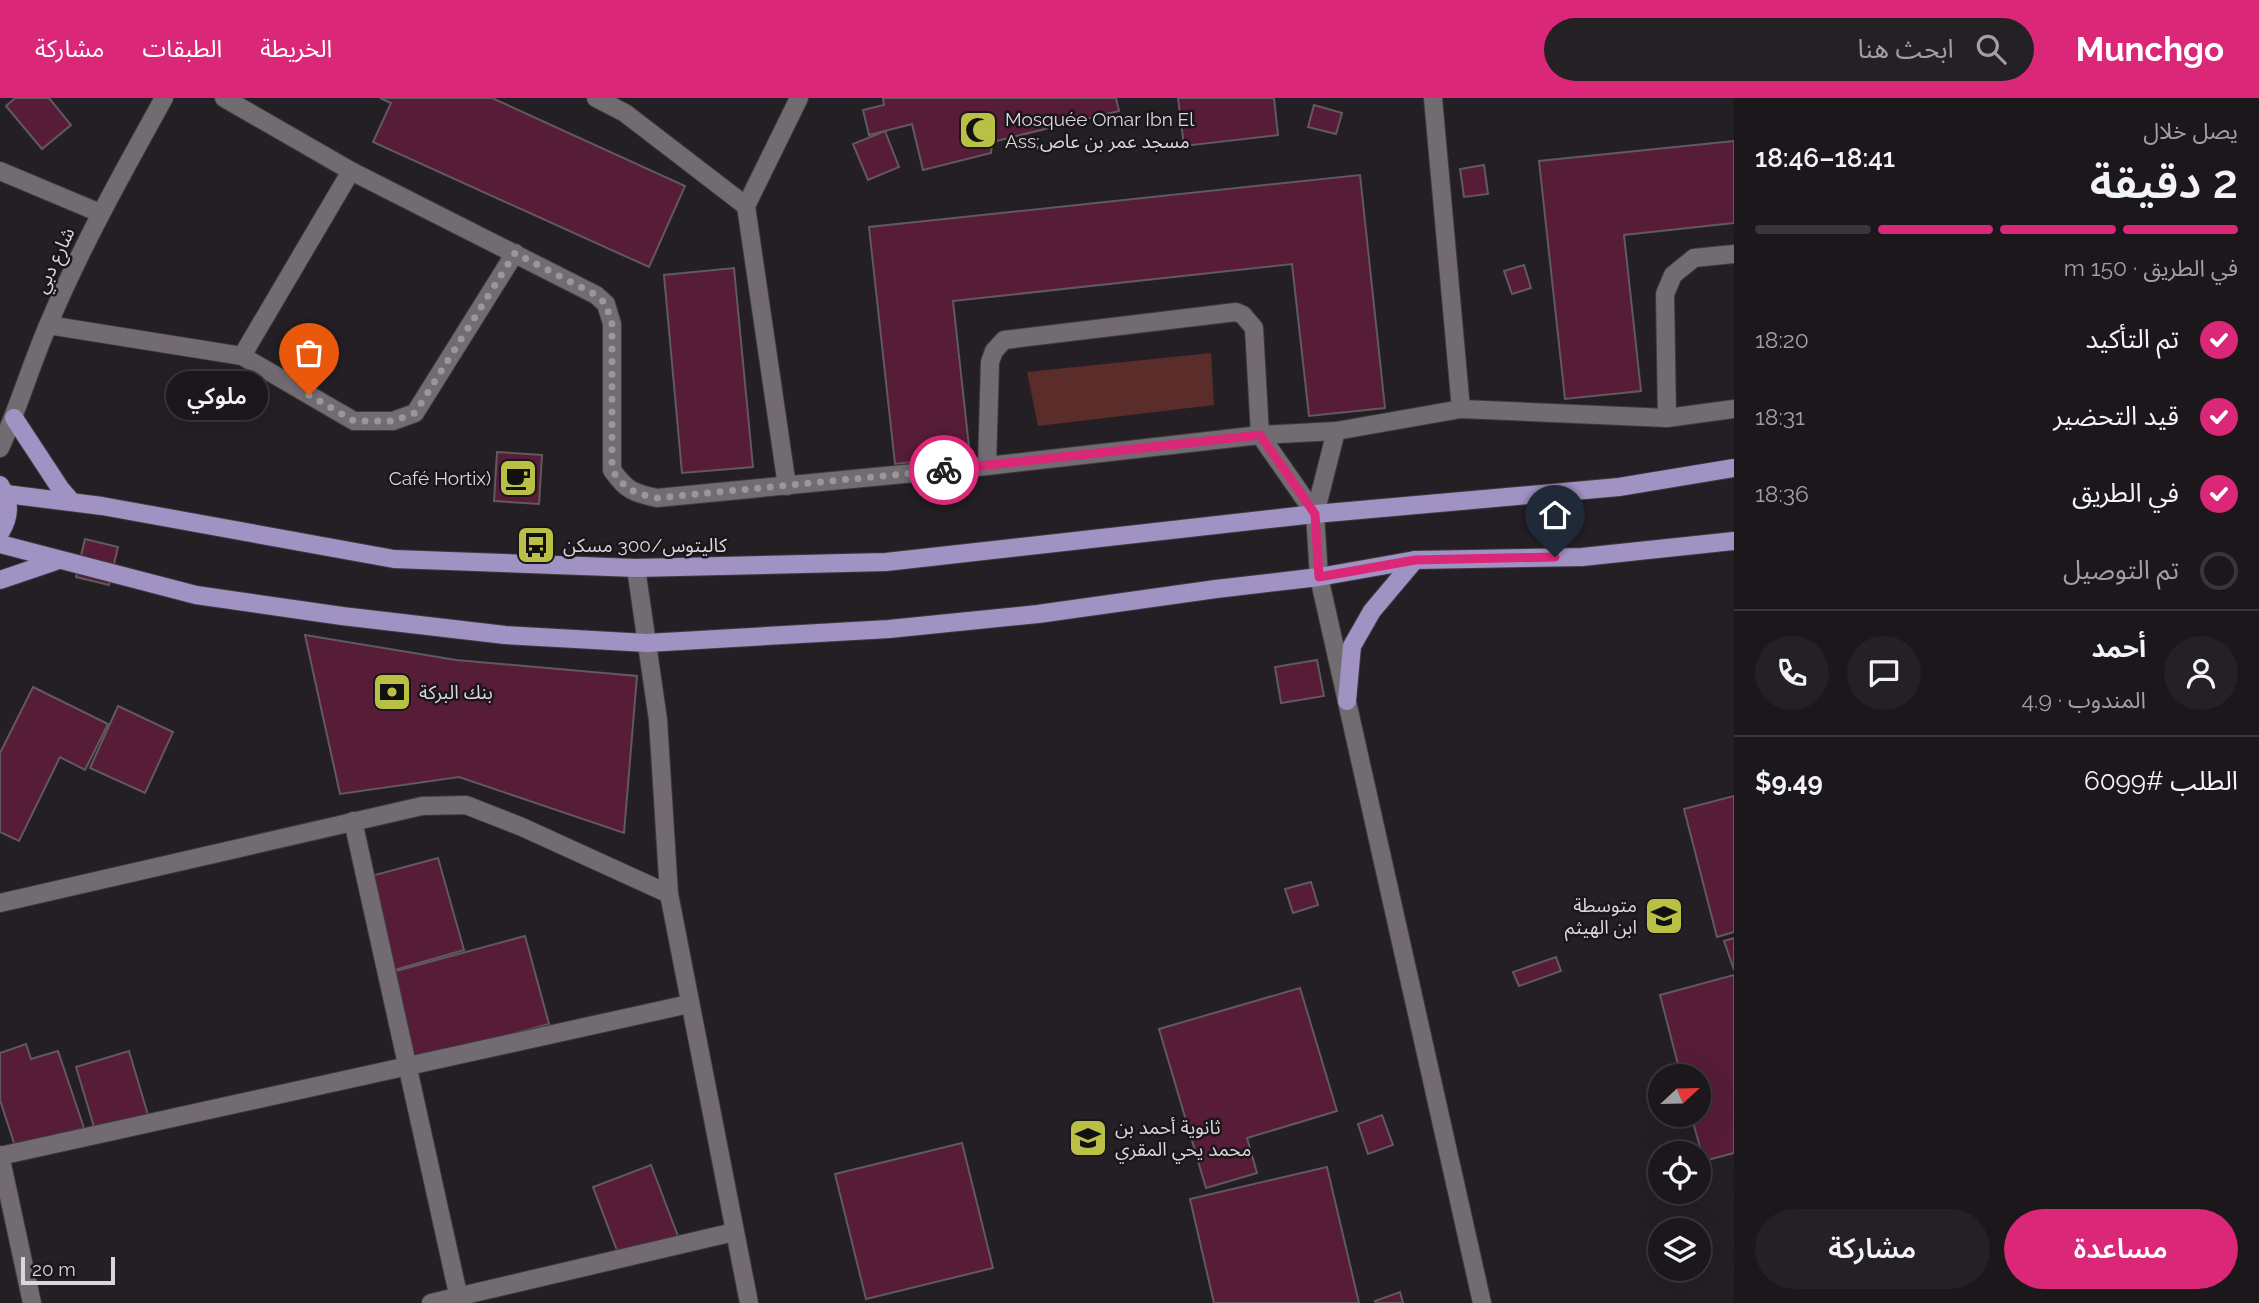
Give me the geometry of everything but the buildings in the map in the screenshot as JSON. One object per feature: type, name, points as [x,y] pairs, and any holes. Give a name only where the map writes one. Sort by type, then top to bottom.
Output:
[{"type":"main road","points":[[10,418],[72,502]]},
{"type":"main road","points":[[0,533],[9,511],[3,490],[394,559],[636,568],[886,562],[1315,514],[1619,487],[1734,468]]},
{"type":"main road","points":[[0,544],[196,595],[342,617],[505,635],[647,643],[888,629],[1038,614],[1319,577],[1415,560],[1583,557],[1734,541]]},
{"type":"main road","points":[[1347,701],[1352,646],[1372,611],[1415,560]]},
{"type":"main road","points":[[0,580],[58,561]]},
{"type":"street","name":"شارع دبي","points":[[0,448],[48,325],[100,213],[164,98]]},
{"type":"street","points":[[224,98],[351,171],[596,295],[606,304],[612,324],[612,470],[624,487],[657,498],[987,466],[1260,435],[1336,431],[1461,409],[1667,418],[1734,409]]},
{"type":"street","points":[[596,98],[625,113],[746,206]]},
{"type":"street","points":[[787,486],[746,206],[799,98]]},
{"type":"street","points":[[1433,98],[1461,409]]},
{"type":"street","points":[[0,171],[100,213]]},
{"type":"street","points":[[242,356],[351,171]]},
{"type":"street","points":[[48,325],[242,356],[354,421],[373,422],[405,418],[415,413],[515,253]]},
{"type":"street","points":[[1667,418],[1665,294],[1673,275],[1693,258],[1734,254]]},
{"type":"street","points":[[987,466],[990,362],[994,351],[1004,340],[1236,312],[1243,315],[1254,328],[1260,435],[1315,514]]},
{"type":"street","points":[[1336,431],[1315,514],[1319,577],[1482,1303]]},
{"type":"street","points":[[636,568],[658,720],[669,894],[749,1303]]},
{"type":"street","points":[[0,903],[422,806],[466,805],[522,827],[669,894]]},
{"type":"street","points":[[353,821],[459,1300]]},
{"type":"street","points":[[32,1303],[0,1156],[690,1004]]},
{"type":"street","points":[[431,1303],[459,1300],[734,1232]]},
{"type":"shaded area","points":[[1211,353],[1214,405],[1038,426],[1027,372]]},
{"type":"way so far","points":[[309,395],[354,421],[393,421],[415,413],[515,253],[596,295],[606,304],[612,324],[612,470],[624,487],[657,498],[944,470]]},
{"type":"place","name":"Mosquée Omar Ibn El Ass;مسجد عمر بن عاص","points":[[978,130]]},
{"type":"place","name":"ملوكي","points":[[309,395]]},
{"type":"place","name":"Café Hortix)","points":[[518,478]]},
{"type":"place","name":"كاليتوس/300 مسكن","points":[[536,545]]},
{"type":"place","name":"بنك البركة","points":[[392,692]]},
{"type":"place","name":"متوسطة ابن الهيثم","points":[[1664,916]]},
{"type":"place","name":"ثانوية أحمد بن محمد يحي المقري","points":[[1088,1138]]},
{"type":"route","points":[[944,470],[1260,435],[1315,514],[1319,577],[1415,560],[1555,557]]}]
